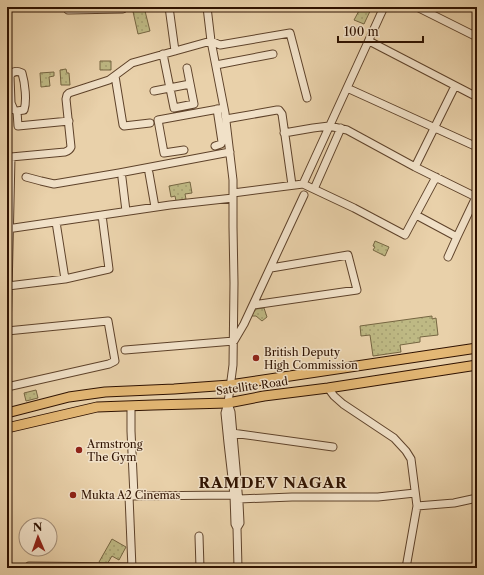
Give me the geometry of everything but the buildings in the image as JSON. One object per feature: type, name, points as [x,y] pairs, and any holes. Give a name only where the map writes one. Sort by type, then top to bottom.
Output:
[{"type":"main road","name":"Satellite Road","points":[[7,413],[69,397],[105,392],[230,385],[477,348]]},
{"type":"main road","name":"Satellite Road","points":[[7,428],[97,408],[228,404],[264,396],[328,388],[477,365]]},
{"type":"street","points":[[68,7],[68,10],[85,8],[123,9],[124,7]]},
{"type":"street","points":[[169,7],[175,51]]},
{"type":"street","points":[[207,7],[221,109],[222,142],[221,144],[215,146]]},
{"type":"street","points":[[303,184],[384,7]]},
{"type":"street","points":[[417,7],[477,37]]},
{"type":"street","points":[[7,337],[8,229],[11,157],[68,151],[71,147],[66,99],[69,93],[110,80],[132,63],[163,54],[211,41],[220,45],[290,33],[307,98]]},
{"type":"street","points":[[369,41],[477,97]]},
{"type":"street","points":[[163,54],[174,108],[194,104],[188,68]]},
{"type":"street","points":[[216,65],[273,54]]},
{"type":"street","points":[[17,111],[24,110],[25,103],[24,79],[22,73],[19,71],[11,73],[10,76],[11,103],[14,110],[17,111],[18,126],[69,121]]},
{"type":"street","points":[[115,76],[123,125],[128,126],[150,123]]},
{"type":"street","points":[[154,91],[190,84]]},
{"type":"street","points":[[415,167],[455,86]]},
{"type":"street","points":[[347,88],[477,147]]},
{"type":"street","points":[[221,109],[226,119],[233,180],[234,341],[233,366],[228,404],[225,413],[240,523],[237,528],[238,568]]},
{"type":"street","points":[[184,150],[164,153],[158,120],[221,109]]},
{"type":"street","points":[[226,119],[279,110],[282,114],[292,186]]},
{"type":"street","points":[[284,133],[329,126],[341,128],[415,167],[477,196],[448,257]]},
{"type":"street","points":[[314,189],[341,128]]},
{"type":"street","points":[[26,177],[54,184],[230,152]]},
{"type":"street","points":[[149,173],[155,207]]},
{"type":"street","points":[[8,229],[303,184],[354,208],[405,235],[436,177]]},
{"type":"street","points":[[122,178],[126,212]]},
{"type":"street","points":[[234,341],[244,324],[271,268],[304,195]]},
{"type":"street","points":[[8,286],[65,279],[109,269],[102,215]]},
{"type":"street","points":[[416,215],[457,237]]},
{"type":"street","points":[[56,222],[65,279]]},
{"type":"street","points":[[253,305],[357,290],[348,255],[271,268]]},
{"type":"street","points":[[7,331],[108,321],[114,361],[109,364],[7,387]]},
{"type":"street","points":[[125,350],[234,341]]},
{"type":"street","points":[[328,388],[343,404],[394,438],[406,450],[411,459],[417,506],[406,568]]},
{"type":"street","points":[[228,404],[231,412],[236,497]]},
{"type":"street","points":[[131,406],[134,496]]},
{"type":"street","points":[[232,433],[333,447]]},
{"type":"street","points":[[29,566],[132,568],[129,496],[378,497],[415,493]]},
{"type":"street","points":[[417,506],[454,503],[477,498]]},
{"type":"street","points":[[200,536],[200,568]]},
{"type":"shaded area","points":[[132,7],[144,7],[150,31],[138,34]]},
{"type":"shaded area","points":[[361,7],[372,7],[364,24],[354,20]]},
{"type":"shaded area","points":[[100,61],[111,61],[111,70],[100,70]]},
{"type":"shaded area","points":[[66,69],[67,73],[69,73],[70,85],[61,85],[60,70]]},
{"type":"shaded area","points":[[54,72],[54,76],[49,77],[50,86],[41,87],[40,73]]},
{"type":"shaded area","points":[[190,182],[192,193],[185,194],[186,199],[176,201],[175,196],[171,197],[169,186]]},
{"type":"shaded area","points":[[375,241],[389,247],[385,256],[373,250],[375,247],[373,246]]},
{"type":"shaded area","points":[[264,308],[267,317],[262,321],[256,316],[251,316],[256,309]]},
{"type":"shaded area","points":[[432,316],[432,319],[436,318],[438,335],[420,337],[420,342],[400,345],[401,352],[373,356],[370,335],[361,336],[360,326]]},
{"type":"shaded area","points":[[36,390],[38,398],[26,401],[24,393]]},
{"type":"shaded area","points":[[112,539],[126,547],[119,560],[112,556],[106,566],[99,562]]},
{"type":"place","name":"British Deputy High Commission","points":[[256,358]]},
{"type":"place","name":"Armstrong The Gym","points":[[79,450]]},
{"type":"place","name":"Mukta A2 Cinemas","points":[[73,495]]},
{"type":"district","name":"RAMDEV NAGAR","points":[[273,482]]}]
